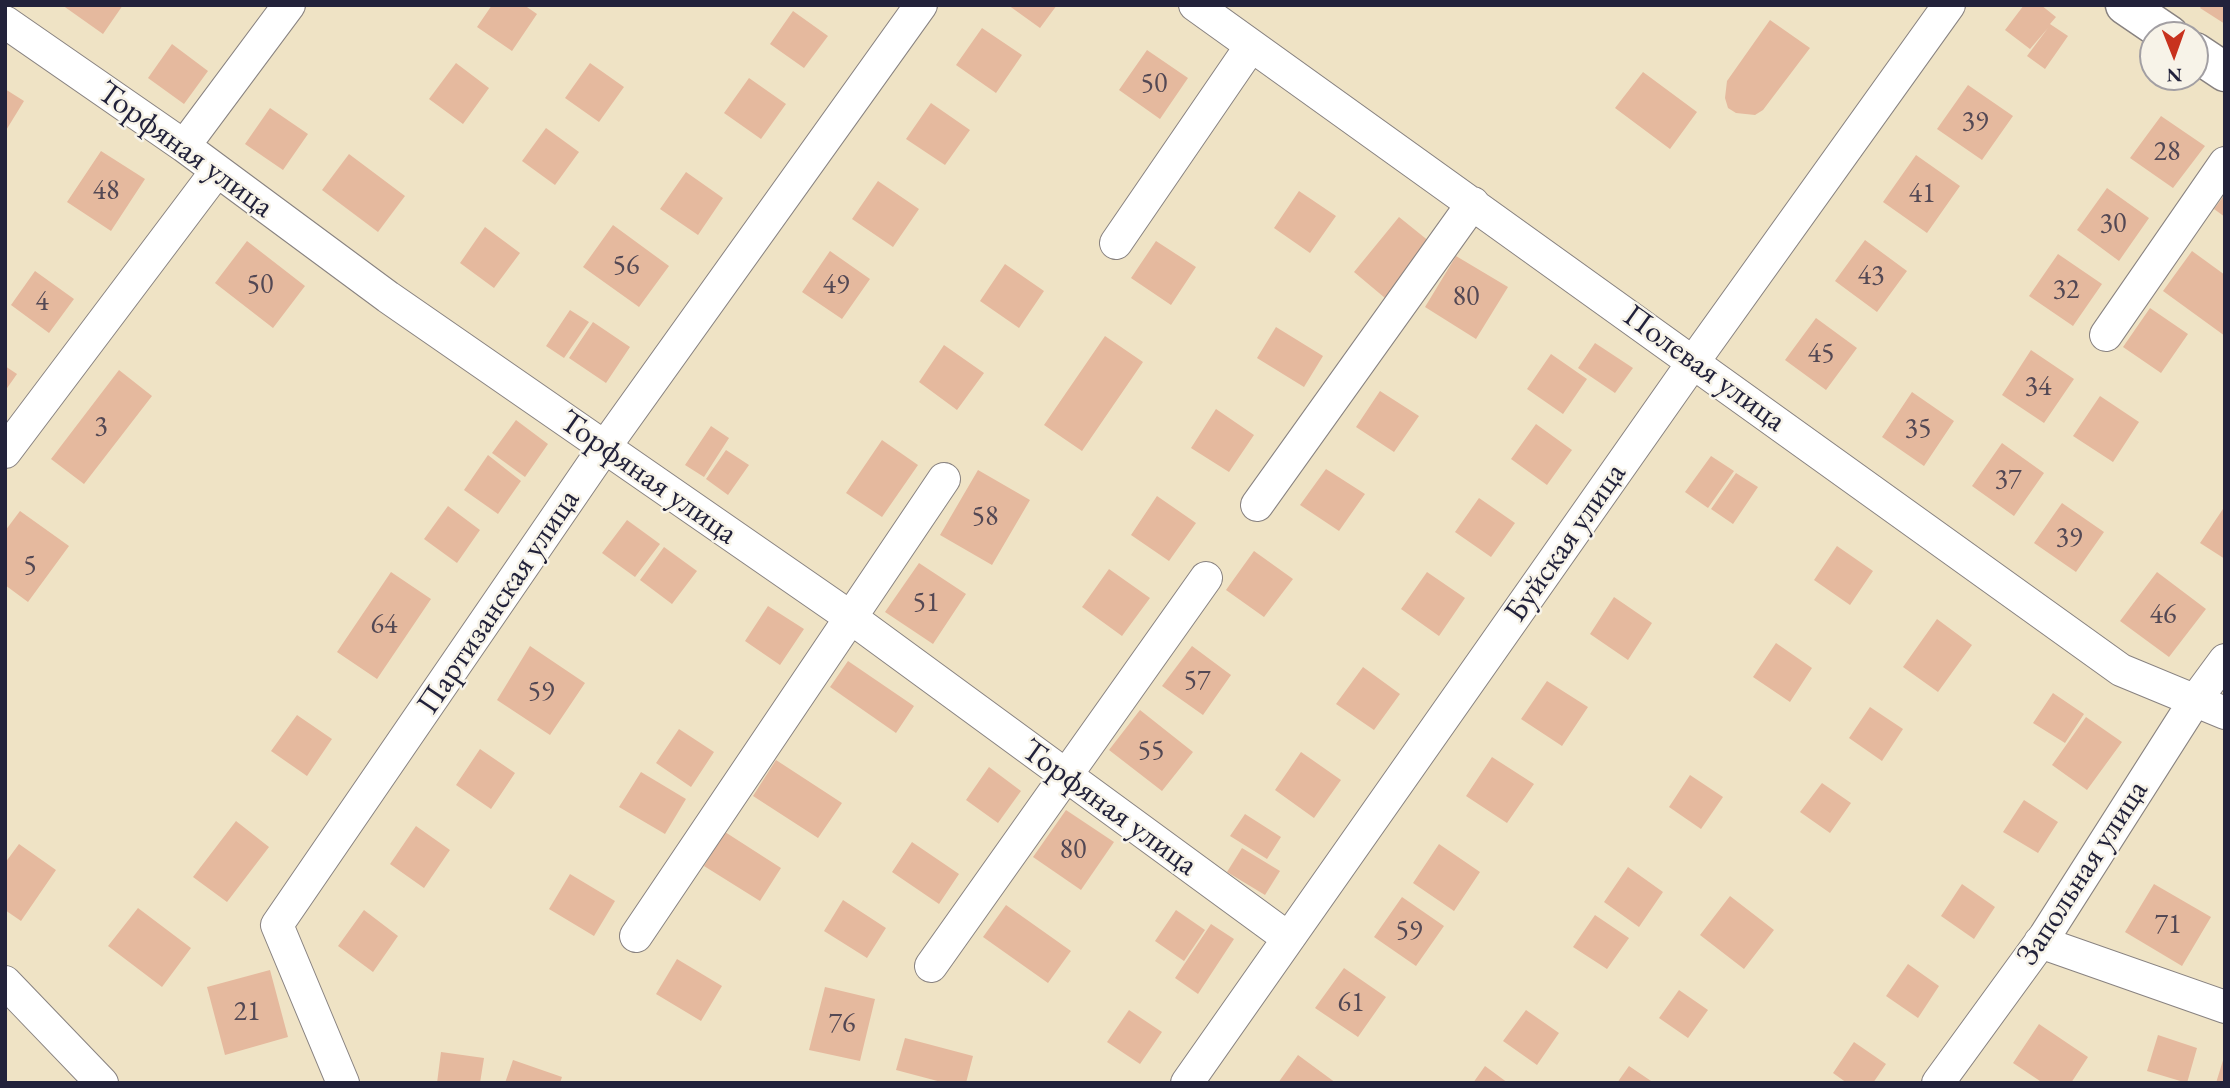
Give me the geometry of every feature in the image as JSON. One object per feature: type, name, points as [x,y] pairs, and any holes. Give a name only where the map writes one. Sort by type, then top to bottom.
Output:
[{"type":"street","points":[[184,146],[289,5]]},
{"type":"street","name":"Партизанская улица","points":[[343,1083],[277,925],[604,448],[921,5]]},
{"type":"street","name":"Полевая улица","points":[[1195,5],[2121,670],[2225,713]]},
{"type":"street","name":"Буйская улица","points":[[1186,1083],[1694,361],[1949,5]]},
{"type":"street","points":[[2125,5],[2148,21]]},
{"type":"street","name":"Торфяная улица","points":[[11,17],[216,172],[604,448],[850,617],[1063,776],[1288,938]]},
{"type":"street","points":[[1116,243],[1251,46]]},
{"type":"street","points":[[2209,61],[2225,72]]},
{"type":"street","points":[[2106,335],[2225,163]]},
{"type":"street","points":[[5,452],[216,172]]},
{"type":"street","points":[[1257,505],[1473,203]]},
{"type":"street","points":[[636,936],[944,479]]},
{"type":"street","points":[[930,966],[1206,578]]},
{"type":"street","name":"Запольная улица","points":[[1938,1083],[2040,942],[2194,702],[2225,660]]},
{"type":"street","points":[[2040,942],[2225,1007]]},
{"type":"street","points":[[5,982],[102,1083]]},
{"type":"building","points":[[62,5],[123,5],[103,34]]},
{"type":"building","points":[[492,5],[524,5],[537,14],[512,51],[477,27]]},
{"type":"building","points":[[1008,5],[1057,5],[1040,28]]},
{"type":"building","points":[[2024,5],[2041,5],[2056,17],[2050,24],[2068,36],[2045,69],[2027,56],[2048,28],[2030,49],[2005,30]]},
{"type":"building","points":[[2202,5],[2225,5],[2225,24],[2200,8]]},
{"type":"building","points":[[793,11],[828,36],[804,68],[770,44]]},
{"type":"building","points":[[1770,20],[1810,48],[1763,110],[1755,115],[1736,113],[1728,108],[1725,98],[1727,81]]},
{"type":"building","points":[[982,28],[1022,55],[996,93],[956,65]]},
{"type":"building","points":[[172,44],[208,71],[184,104],[148,78]]},
{"type":"building","points":[[1147,50],[1188,78],[1160,119],[1119,90]]},
{"type":"building","points":[[456,63],[489,88],[463,124],[429,99]]},
{"type":"building","points":[[590,63],[624,87],[599,122],[565,98]]},
{"type":"building","points":[[1643,72],[1697,112],[1670,149],[1615,108]]},
{"type":"building","points":[[749,78],[786,104],[761,139],[724,113]]},
{"type":"building","points":[[1968,85],[2013,116],[1982,160],[1937,129]]},
{"type":"building","points":[[5,89],[24,101],[5,132]]},
{"type":"building","points":[[931,103],[970,130],[945,165],[906,139]]},
{"type":"building","points":[[270,108],[308,134],[283,170],[245,144]]},
{"type":"building","points":[[2161,116],[2205,146],[2173,188],[2130,158]]},
{"type":"building","points":[[546,128],[579,152],[555,185],[522,161]]},
{"type":"building","points":[[101,151],[145,179],[111,231],[67,202]]},
{"type":"building","points":[[349,154],[405,196],[378,232],[322,190]]},
{"type":"building","points":[[1916,155],[1960,186],[1927,233],[1883,202]]},
{"type":"building","points":[[686,172],[723,198],[698,235],[660,209]]},
{"type":"building","points":[[878,181],[919,209],[893,247],[852,219]]},
{"type":"building","points":[[2107,188],[2149,218],[2119,261],[2077,230]]},
{"type":"building","points":[[1299,191],[1336,216],[1310,253],[1274,228]]},
{"type":"building","points":[[2225,194],[2225,217],[2214,209]]},
{"type":"building","points":[[1399,217],[1430,242],[1385,298],[1354,272]]},
{"type":"building","points":[[613,225],[669,266],[639,307],[583,267]]},
{"type":"building","points":[[485,227],[520,253],[494,288],[460,263]]},
{"type":"building","points":[[1865,240],[1907,271],[1877,312],[1835,281]]},
{"type":"building","points":[[247,241],[305,286],[273,328],[215,283]]},
{"type":"building","points":[[1156,241],[1196,267],[1171,305],[1131,278]]},
{"type":"building","points":[[830,251],[870,279],[842,319],[802,292]]},
{"type":"building","points":[[2192,251],[2225,275],[2225,336],[2163,291]]},
{"type":"building","points":[[2058,254],[2102,284],[2073,326],[2029,296]]},
{"type":"building","points":[[1456,256],[1508,287],[1476,339],[1425,307]]},
{"type":"building","points":[[1005,264],[1044,291],[1019,328],[980,301]]},
{"type":"building","points":[[35,271],[74,299],[49,333],[11,305]]},
{"type":"building","points":[[2150,308],[2188,334],[2161,373],[2123,347]]},
{"type":"building","points":[[570,310],[589,322],[564,358],[546,346]]},
{"type":"building","points":[[1816,318],[1857,348],[1826,390],[1785,360]]},
{"type":"building","points":[[593,322],[630,347],[606,383],[569,358]]},
{"type":"building","points":[[1276,327],[1323,356],[1304,387],[1257,358]]},
{"type":"building","points":[[1105,336],[1143,362],[1082,451],[1044,425]]},
{"type":"building","points":[[1595,343],[1633,368],[1615,393],[1578,368]]},
{"type":"building","points":[[944,345],[984,373],[957,410],[919,382]]},
{"type":"building","points":[[2031,350],[2074,379],[2044,423],[2002,395]]},
{"type":"building","points":[[1551,354],[1587,379],[1563,414],[1527,389]]},
{"type":"building","points":[[5,366],[17,374],[5,391]]},
{"type":"building","points":[[119,370],[152,396],[84,484],[51,459]]},
{"type":"building","points":[[1380,391],[1419,416],[1394,452],[1356,427]]},
{"type":"building","points":[[1912,392],[1954,421],[1924,466],[1882,437]]},
{"type":"building","points":[[2100,396],[2139,422],[2113,462],[2073,436]]},
{"type":"building","points":[[1216,409],[1254,435],[1229,472],[1191,448]]},
{"type":"building","points":[[516,420],[548,444],[525,477],[492,453]]},
{"type":"building","points":[[1536,424],[1572,450],[1547,485],[1511,459]]},
{"type":"building","points":[[711,426],[729,438],[704,477],[685,465]]},
{"type":"building","points":[[882,440],[918,465],[882,517],[846,493]]},
{"type":"building","points":[[2002,443],[2044,473],[2014,516],[1972,486]]},
{"type":"building","points":[[726,450],[749,465],[728,495],[706,479]]},
{"type":"building","points":[[488,455],[521,481],[498,514],[464,490]]},
{"type":"building","points":[[1711,456],[1734,471],[1708,508],[1685,492]]},
{"type":"building","points":[[1326,469],[1365,494],[1339,531],[1300,505]]},
{"type":"building","points":[[978,470],[1030,500],[992,565],[940,535]]},
{"type":"building","points":[[1736,473],[1758,487],[1733,524],[1711,509]]},
{"type":"building","points":[[1157,496],[1196,523],[1169,561],[1131,535]]},
{"type":"building","points":[[1479,498],[1515,523],[1491,557],[1455,532]]},
{"type":"building","points":[[2062,503],[2104,532],[2076,572],[2034,543]]},
{"type":"building","points":[[448,506],[480,530],[457,563],[424,539]]},
{"type":"building","points":[[2225,506],[2225,559],[2200,543]]},
{"type":"building","points":[[20,511],[69,546],[28,602],[5,585],[5,531]]},
{"type":"building","points":[[627,520],[660,544],[635,577],[602,553]]},
{"type":"building","points":[[1837,546],[1873,571],[1850,605],[1814,580]]},
{"type":"building","points":[[664,547],[697,571],[672,604],[640,580]]},
{"type":"building","points":[[1254,551],[1293,579],[1264,617],[1226,590]]},
{"type":"building","points":[[919,563],[966,594],[933,644],[885,612]]},
{"type":"building","points":[[1109,569],[1150,598],[1122,636],[1082,607]]},
{"type":"building","points":[[391,572],[431,599],[377,679],[337,652]]},
{"type":"building","points":[[1427,572],[1465,598],[1439,636],[1401,609]]},
{"type":"building","points":[[2157,572],[2206,609],[2169,657],[2120,621]]},
{"type":"building","points":[[1614,597],[1652,623],[1628,660],[1590,634]]},
{"type":"building","points":[[768,606],[804,629],[780,665],[745,641]]},
{"type":"building","points":[[1937,619],[1972,645],[1938,692],[1903,667]]},
{"type":"building","points":[[1776,643],[1812,668],[1790,702],[1753,677]]},
{"type":"building","points":[[530,646],[585,683],[550,735],[497,700]]},
{"type":"building","points":[[1192,646],[1231,675],[1203,715],[1162,686]]},
{"type":"building","points":[[848,661],[914,706],[896,733],[830,687]]},
{"type":"building","points":[[1363,667],[1400,694],[1374,730],[1336,704]]},
{"type":"building","points":[[1547,681],[1588,707],[1562,746],[1521,719]]},
{"type":"building","points":[[2053,693],[2084,714],[2065,743],[2033,723]]},
{"type":"building","points":[[1870,707],[1903,729],[1882,761],[1849,738]]},
{"type":"building","points":[[1140,710],[1193,752],[1162,791],[1109,750]]},
{"type":"building","points":[[297,715],[332,739],[307,776],[271,751]]},
{"type":"building","points":[[2086,717],[2122,742],[2087,790],[2052,765]]},
{"type":"building","points":[[679,729],[714,752],[691,787],[656,763]]},
{"type":"building","points":[[480,749],[515,773],[491,809],[456,785]]},
{"type":"building","points":[[1301,752],[1341,780],[1314,818],[1275,790]]},
{"type":"building","points":[[1492,757],[1534,784],[1507,823],[1466,796]]},
{"type":"building","points":[[776,760],[842,803],[818,838],[753,796]]},
{"type":"building","points":[[989,767],[1021,791],[998,823],[966,800]]},
{"type":"building","points":[[641,772],[686,799],[665,834],[619,807]]},
{"type":"building","points":[[1690,775],[1723,797],[1701,829],[1669,807]]},
{"type":"building","points":[[1822,783],[1851,803],[1830,833],[1800,812]]},
{"type":"building","points":[[2024,800],[2058,822],[2038,853],[2003,832]]},
{"type":"building","points":[[1066,810],[1114,842],[1081,890],[1033,857]]},
{"type":"building","points":[[1245,814],[1281,837],[1267,859],[1230,836]]},
{"type":"building","points":[[236,821],[269,847],[227,902],[193,877]]},
{"type":"building","points":[[416,826],[450,850],[424,888],[390,864]]},
{"type":"building","points":[[725,832],[781,868],[760,901],[704,866]]},
{"type":"building","points":[[912,842],[959,874],[939,904],[892,872]]},
{"type":"building","points":[[19,844],[56,870],[21,921],[5,910],[5,863]]},
{"type":"building","points":[[1439,844],[1480,872],[1454,911],[1413,883]]},
{"type":"building","points":[[1242,848],[1280,871],[1265,895],[1227,872]]},
{"type":"building","points":[[1628,867],[1663,892],[1639,927],[1604,902]]},
{"type":"building","points":[[570,874],[615,901],[594,936],[549,909]]},
{"type":"building","points":[[1962,884],[1995,907],[1974,939],[1941,916]]},
{"type":"building","points":[[2154,884],[2211,917],[2182,966],[2125,932]]},
{"type":"building","points":[[1730,896],[1774,930],[1744,969],[1700,935]]},
{"type":"building","points":[[1402,897],[1444,926],[1416,966],[1374,937]]},
{"type":"building","points":[[843,900],[886,928],[867,958],[824,931]]},
{"type":"building","points":[[1006,905],[1071,951],[1048,983],[983,937]]},
{"type":"building","points":[[138,908],[191,948],[162,987],[108,946]]},
{"type":"building","points":[[364,910],[398,936],[373,972],[338,946]]},
{"type":"building","points":[[1176,910],[1205,930],[1184,961],[1155,941]]},
{"type":"building","points":[[1595,915],[1629,938],[1607,969],[1573,947]]},
{"type":"building","points":[[1211,924],[1234,939],[1198,994],[1175,978]]},
{"type":"building","points":[[677,959],[722,986],[701,1021],[656,994]]},
{"type":"building","points":[[1908,964],[1939,986],[1918,1018],[1886,996]]},
{"type":"building","points":[[1344,968],[1386,997],[1358,1037],[1315,1008]]},
{"type":"building","points":[[270,970],[288,1037],[225,1055],[207,987]]},
{"type":"building","points":[[825,987],[875,999],[860,1061],[809,1050]]},
{"type":"building","points":[[1679,990],[1708,1010],[1688,1038],[1659,1018]]},
{"type":"building","points":[[1129,1010],[1162,1032],[1140,1064],[1107,1042]]},
{"type":"building","points":[[1526,1010],[1559,1033],[1537,1065],[1503,1041]]},
{"type":"building","points":[[2039,1024],[2088,1057],[2071,1083],[2043,1083],[2013,1063]]},
{"type":"building","points":[[2158,1035],[2197,1048],[2187,1083],[2147,1071]]},
{"type":"building","points":[[905,1038],[973,1056],[966,1083],[945,1083],[896,1070]]},
{"type":"building","points":[[1854,1042],[1886,1064],[1873,1083],[1847,1083],[1833,1073]]},
{"type":"building","points":[[441,1052],[484,1058],[480,1083],[437,1083]]},
{"type":"building","points":[[1298,1055],[1336,1083],[1278,1083]]},
{"type":"building","points":[[2224,1057],[2225,1083],[2216,1083]]},
{"type":"building","points":[[513,1060],[562,1077],[560,1083],[505,1083]]},
{"type":"building","points":[[1485,1066],[1508,1083],[1473,1083]]},
{"type":"building","points":[[1629,1066],[1654,1083],[1617,1083]]}]
